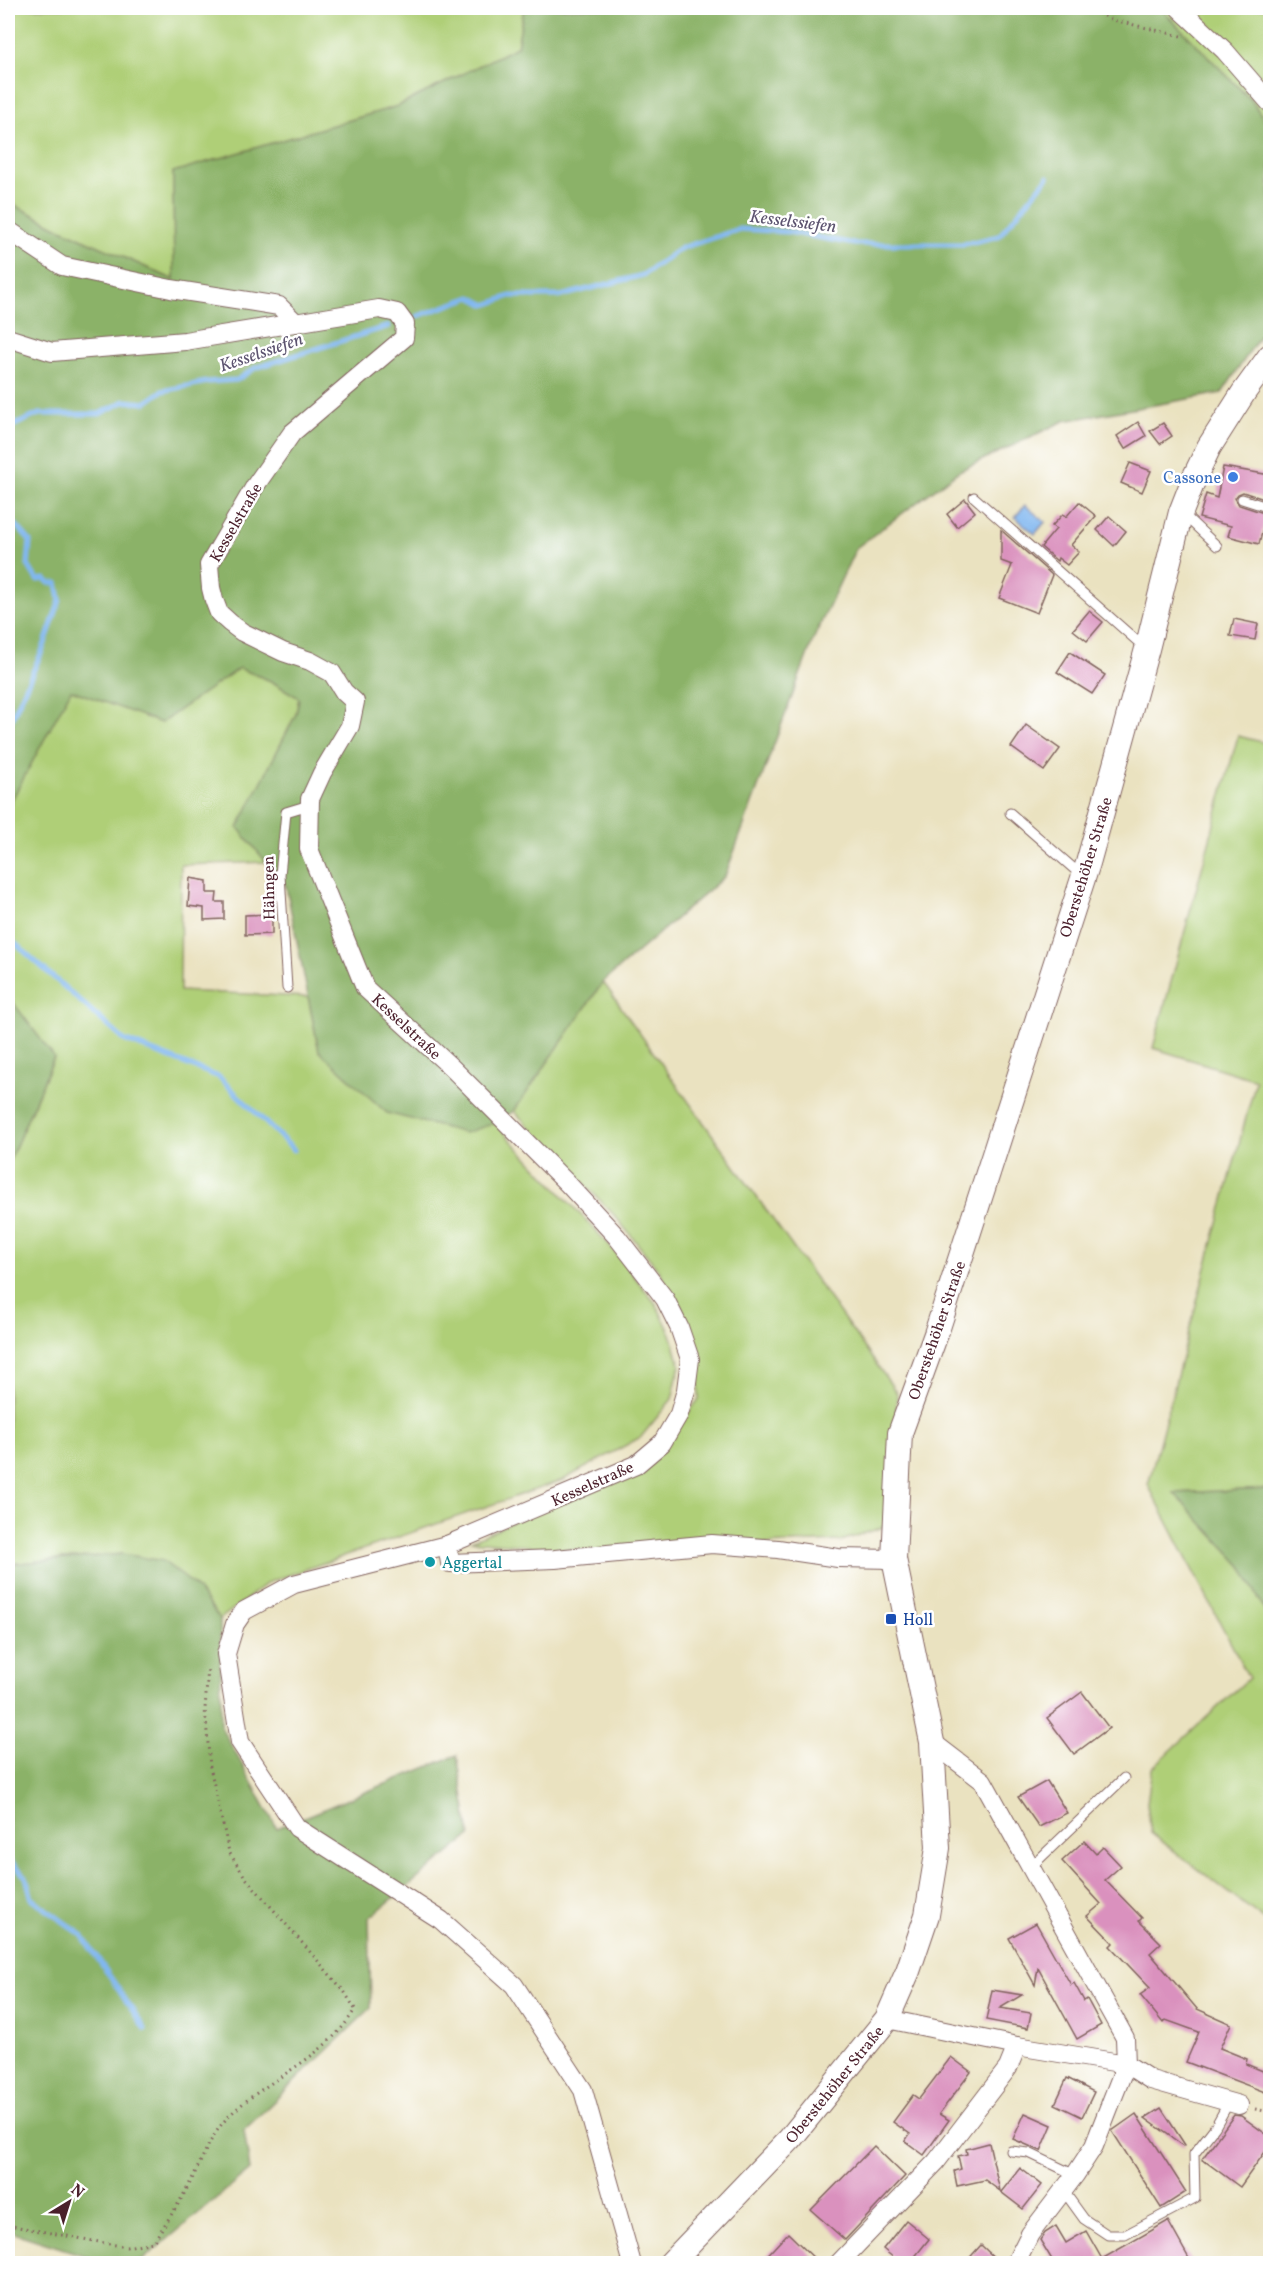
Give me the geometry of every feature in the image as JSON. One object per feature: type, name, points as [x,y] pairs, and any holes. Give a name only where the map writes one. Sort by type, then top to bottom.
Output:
[{"type":"street","points":[[1179,8],[1225,51],[1270,103]]},
{"type":"street","points":[[8,230],[62,266],[171,289],[279,306],[296,323]]},
{"type":"street","name":"Kesselstraße","points":[[8,338],[52,352],[185,341],[379,309],[397,313],[405,324],[404,338],[292,433],[255,486],[209,564],[214,600],[219,613],[242,632],[332,673],[344,692],[355,702],[350,726],[322,773],[310,799],[309,849],[365,988],[460,1076],[568,1184],[617,1237],[665,1299],[679,1327],[690,1359],[686,1390],[679,1414],[662,1443],[636,1465],[447,1545],[294,1584],[244,1611],[235,1624],[226,1654],[240,1742],[297,1828],[441,1920],[514,1985],[583,2090],[632,2264]]},
{"type":"street","name":"Oberstehöher Straße","points":[[670,2264],[790,2139],[887,2019],[908,1971],[927,1916],[938,1848],[932,1742],[894,1559],[900,1433],[936,1334],[1083,877],[1147,649],[1181,512],[1209,447],[1270,356]]},
{"type":"street","points":[[447,1545],[450,1563],[555,1559],[712,1544],[778,1549],[838,1558],[894,1559]]},
{"type":"street","points":[[932,1742],[983,1781],[1125,2038],[1126,2064],[1094,2146],[1030,2234],[1015,2264]]},
{"type":"street","points":[[887,2019],[1017,2046],[1126,2064],[1151,2080],[1234,2103]]},
{"type":"street","points":[[838,2264],[936,2162],[1008,2068],[1017,2046]]},
{"type":"lane","points":[[974,497],[1147,649]]},
{"type":"lane","points":[[1242,499],[1270,508]]},
{"type":"lane","points":[[1181,512],[1217,546]]},
{"type":"lane","name":"Hähngen","points":[[287,988],[280,875],[286,812],[309,805]]},
{"type":"lane","points":[[1010,813],[1083,877]]},
{"type":"lane","points":[[1031,1867],[1124,1778]]},
{"type":"lane","points":[[1063,2190],[1084,2219],[1108,2235],[1125,2235],[1195,2198],[1194,2154],[1234,2103]]},
{"type":"lane","points":[[1011,2151],[1029,2153],[1075,2175]]},
{"type":"path","points":[[1088,8],[1113,20],[1183,36]]},
{"type":"path","points":[[8,2225],[126,2247],[153,2242],[189,2184],[213,2133],[232,2112],[293,2069],[345,2026],[355,2009],[344,1991],[245,1876],[229,1852],[210,1767],[206,1708],[208,1664]]},
{"type":"green space","points":[[8,8],[524,8],[517,47],[398,106],[173,172],[174,280],[61,229],[8,202]]},
{"type":"green space","points":[[524,8],[1160,8],[1251,100],[1270,128],[1270,321],[1222,393],[1064,421],[959,471],[856,548],[813,640],[725,876],[603,982],[514,1111],[495,1123],[465,1133],[387,1113],[319,1051],[286,886],[238,828],[296,714],[299,698],[271,681],[239,668],[161,723],[71,690],[8,807],[8,202],[61,229],[174,280],[173,172],[398,106],[517,47]]},
{"type":"green space","points":[[1160,8],[1270,8],[1270,128],[1251,100]]},
{"type":"green space","points":[[239,668],[271,681],[299,698],[296,714],[239,828],[267,862],[181,865],[180,991],[308,997],[319,1051],[495,1123],[611,1247],[656,1304],[671,1334],[680,1365],[672,1399],[641,1437],[563,1480],[269,1582],[220,1619],[194,1585],[122,1554],[8,1564],[8,1164],[54,1058],[12,1002],[8,1000],[8,807],[71,689],[161,723]]},
{"type":"green space","points":[[1238,736],[1270,744],[1270,1489],[1175,1493],[1242,1566],[1270,1621],[1270,1924],[1151,1833],[1147,1803],[1152,1768],[1249,1678],[1148,1485],[1256,1080],[1153,1048]]},
{"type":"green space","points":[[603,982],[897,1393],[890,1525],[841,1541],[587,1551],[471,1541],[655,1456],[699,1399],[698,1353],[681,1307],[658,1269],[614,1215],[514,1111]]},
{"type":"green space","points":[[8,1000],[12,1001],[54,1057],[8,1164]]},
{"type":"green space","points":[[1270,1489],[1270,1621],[1242,1566],[1174,1493]]},
{"type":"green space","points":[[123,1554],[163,1561],[194,1585],[220,1619],[221,1727],[277,1828],[457,1755],[470,1836],[369,1918],[371,2008],[244,2130],[250,2170],[139,2263],[108,2263],[8,2231],[8,1564]]},
{"type":"water","points":[[1025,505],[1045,522],[1035,534],[1015,517]]},
{"type":"building","points":[[1138,422],[1146,436],[1125,449],[1117,436]]},
{"type":"building","points":[[1163,423],[1172,436],[1160,444],[1150,431]]},
{"type":"building","points":[[1130,463],[1151,471],[1142,492],[1121,483]]},
{"type":"building","points":[[1223,467],[1270,475],[1270,501],[1243,492],[1235,498],[1239,505],[1267,514],[1259,544],[1228,536],[1231,526],[1199,518],[1206,494],[1217,498]]},
{"type":"building","points":[[965,499],[975,512],[957,527],[947,514]]},
{"type":"building","points":[[1079,502],[1096,516],[1071,545],[1079,552],[1067,565],[1058,558],[1057,561],[1041,547],[1056,529],[1052,526],[1063,514],[1066,517]]},
{"type":"building","points":[[1109,516],[1126,531],[1114,546],[1097,530]]},
{"type":"building","points":[[1001,530],[1052,575],[1037,613],[999,598],[1012,565],[1001,561]]},
{"type":"building","points":[[1089,611],[1103,622],[1087,641],[1073,630]]},
{"type":"building","points":[[1234,619],[1258,624],[1255,640],[1230,636]]},
{"type":"building","points":[[1070,652],[1105,675],[1092,694],[1057,672]]},
{"type":"building","points":[[1026,725],[1060,749],[1044,771],[1011,747]]},
{"type":"building","points":[[190,878],[207,881],[207,893],[217,893],[216,902],[224,902],[224,919],[204,920],[204,908],[188,906]]},
{"type":"building","points":[[272,914],[272,934],[245,935],[245,915]]},
{"type":"building","points":[[1082,1692],[1109,1728],[1074,1754],[1047,1718]]},
{"type":"building","points":[[1047,1781],[1067,1813],[1039,1827],[1018,1797]]},
{"type":"building","points":[[1084,1841],[1096,1854],[1103,1847],[1121,1866],[1105,1880],[1142,1918],[1139,1921],[1161,1943],[1150,1953],[1197,2009],[1231,2024],[1220,2048],[1247,2059],[1246,2064],[1270,2074],[1270,2094],[1186,2062],[1199,2032],[1166,2020],[1163,2023],[1140,1995],[1150,1988],[1110,1946],[1113,1943],[1087,1916],[1101,1904],[1062,1861]]},
{"type":"building","points":[[1036,1923],[1071,1985],[1074,1983],[1084,2001],[1087,1999],[1101,2025],[1077,2039],[1038,1968],[1035,1985],[1009,1938]]},
{"type":"building","points":[[992,1990],[1022,1995],[1000,2008],[1031,2013],[1028,2028],[986,2020]]},
{"type":"building","points":[[951,2057],[971,2072],[939,2114],[949,2120],[924,2155],[905,2141],[910,2134],[893,2122],[913,2095],[919,2099]]},
{"type":"building","points":[[1067,2078],[1094,2092],[1082,2117],[1055,2104]]},
{"type":"building","points":[[1161,2108],[1185,2145],[1184,2146],[1145,2118]]},
{"type":"building","points":[[1025,2113],[1052,2125],[1041,2151],[1013,2139]]},
{"type":"building","points":[[1136,2114],[1186,2192],[1161,2208],[1112,2131]]},
{"type":"building","points":[[1234,2115],[1241,2116],[1270,2137],[1270,2145],[1240,2187],[1202,2159]]},
{"type":"building","points":[[989,2143],[1000,2191],[985,2180],[957,2186],[954,2171],[961,2169],[958,2156],[967,2154],[966,2149]]},
{"type":"building","points":[[874,2146],[905,2176],[845,2240],[811,2210]]},
{"type":"building","points":[[1020,2168],[1042,2185],[1023,2209],[1001,2192]]},
{"type":"building","points":[[906,2220],[929,2239],[909,2264],[901,2264],[883,2249]]},
{"type":"building","points":[[1168,2221],[1192,2264],[1054,2263],[1040,2240],[1045,2233],[1056,2226],[1066,2243],[1086,2231],[1102,2259]]},
{"type":"building","points":[[788,2233],[820,2264],[759,2264]]},
{"type":"building","points":[[981,2245],[1001,2264],[964,2264]]},
{"type":"waterway","name":"Kesselssiefen","points":[[418,316],[471,297],[486,305],[510,296],[561,296],[643,275],[681,248],[740,229],[788,232],[855,244],[964,244],[999,236],[1048,177]]},
{"type":"waterway","name":"Kesselssiefen","points":[[8,428],[39,414],[99,414],[125,401],[145,403],[162,391],[207,382],[237,380],[255,368],[389,326]]},
{"type":"waterway","points":[[8,522],[16,525],[30,541],[28,565],[37,580],[45,579],[49,583],[57,583],[60,600],[43,649],[8,727]]},
{"type":"waterway","points":[[8,937],[124,1040],[219,1077],[294,1150]]},
{"type":"waterway","points":[[8,1859],[26,1877],[32,1899],[82,1935],[145,2029]]},
{"type":"place","name":"Cassone","points":[[1233,477]]},
{"type":"place","name":"Aggertal","points":[[430,1562]]},
{"type":"place","name":"Holl","points":[[891,1619]]}]
